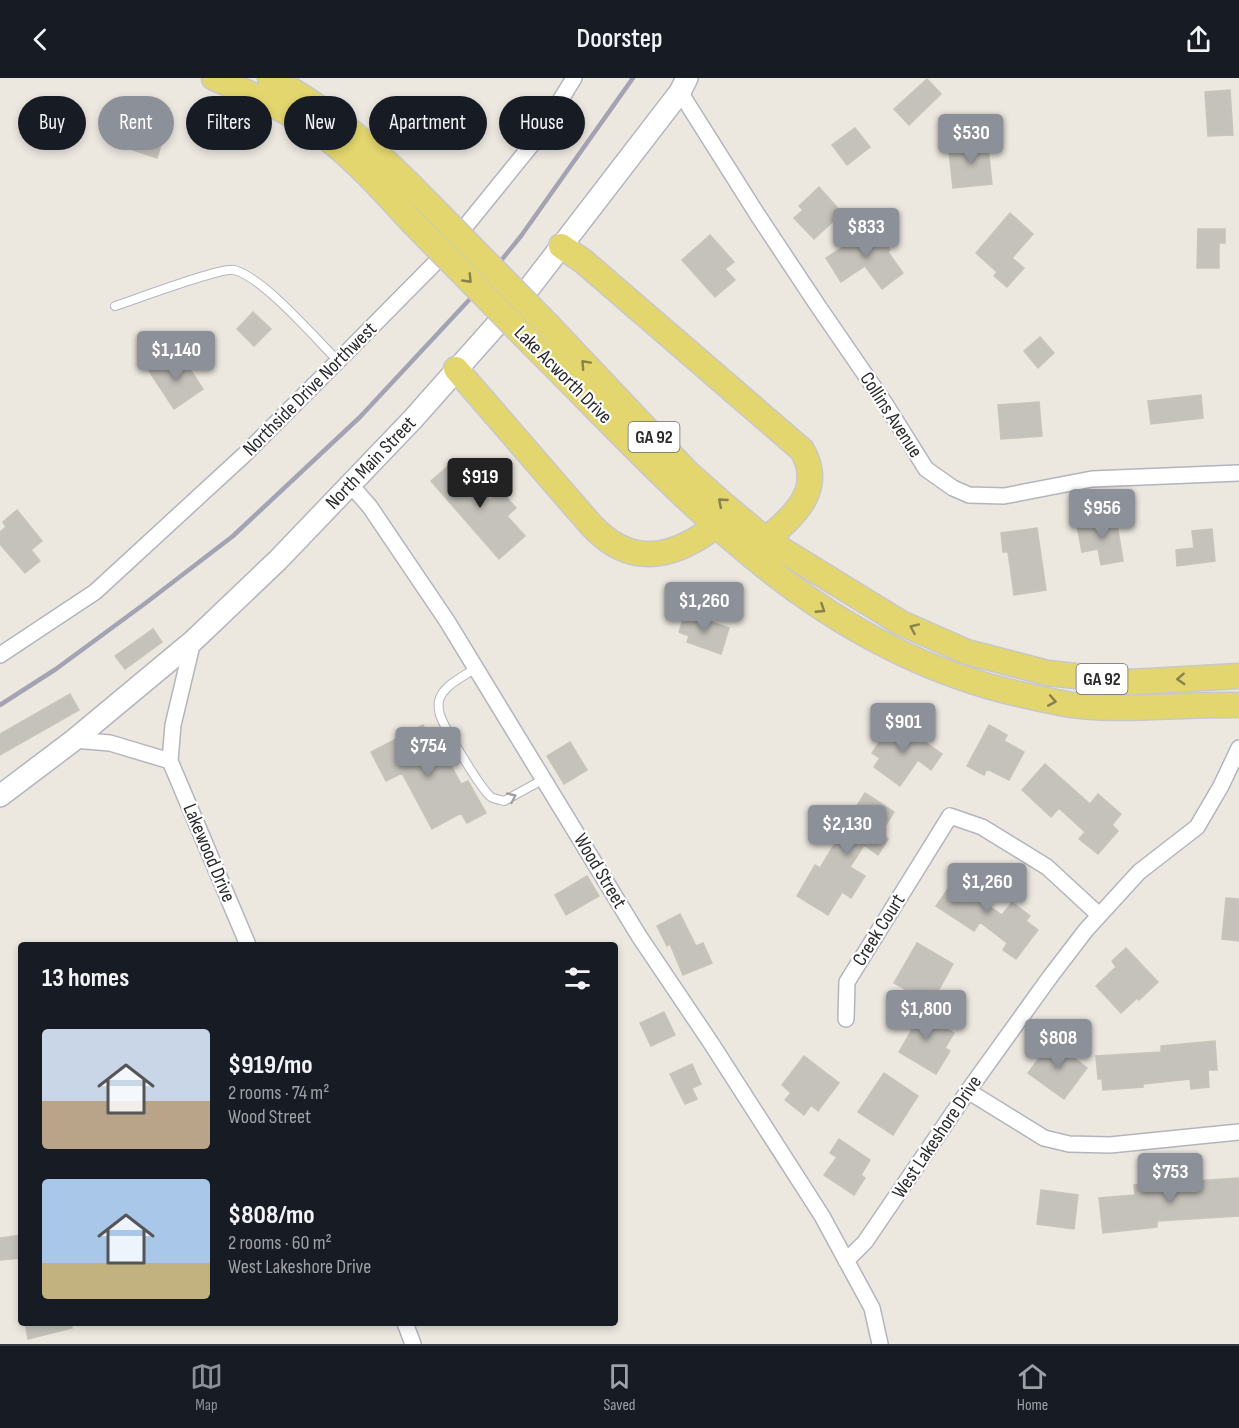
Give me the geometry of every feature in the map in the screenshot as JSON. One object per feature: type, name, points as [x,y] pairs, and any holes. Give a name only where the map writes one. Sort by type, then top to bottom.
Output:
[{"type":"main road","name":"Lake Acworth Drive","points":[[214,78],[279,109],[325,137],[348,156],[533,345],[716,526],[773,575],[833,617],[899,652],[955,676],[995,689],[1080,706],[1123,708],[1239,705]]},
{"type":"main road","name":"Lake Acworth Drive","points":[[270,78],[327,112],[396,169],[686,471],[766,540],[901,623],[967,652],[1048,673],[1131,682],[1239,676]]},
{"type":"main road","name":"North Main Street","points":[[0,796],[74,740],[193,641],[278,560],[414,419],[530,286],[684,85]]},
{"type":"main road","points":[[561,246],[583,261],[802,450],[810,468],[809,489],[792,517],[766,540]]},
{"type":"main road","points":[[456,369],[607,541],[617,547],[644,555],[661,554],[676,550],[716,526]]},
{"type":"street","name":"Northside Drive Northwest","points":[[0,655],[95,592],[244,455],[338,361],[446,250],[537,138],[574,78]]},
{"type":"street","name":"Collins Avenue","points":[[684,85],[758,214],[926,469],[953,488],[969,495],[1004,496],[1092,479],[1239,473]]},
{"type":"street","name":"Wood Street","points":[[350,484],[370,507],[447,621],[639,936],[822,1216],[846,1261]]},
{"type":"street","name":"Lakewood Drive","points":[[193,641],[173,725],[170,761],[247,942]]},
{"type":"street","points":[[74,740],[111,743],[170,761]]},
{"type":"street","name":"West Lakeshore Drive","points":[[846,1261],[865,1242],[968,1091],[1050,977],[1099,915],[1139,872],[1197,827],[1221,786],[1239,748]]},
{"type":"street","name":"Creek Court","points":[[846,1019],[847,982],[950,816],[982,827],[1047,867],[1099,915]]},
{"type":"street","points":[[968,1091],[1044,1138],[1069,1144],[1110,1145],[1239,1132]]},
{"type":"street","points":[[846,1261],[872,1308],[880,1344]]},
{"type":"street","points":[[406,1326],[413,1344]]},
{"type":"lane","points":[[115,306],[206,276],[233,270],[260,283],[338,361]]},
{"type":"lane","points":[[476,668],[456,680],[442,693],[438,702],[439,714],[459,750],[492,798],[504,801],[544,779]]},
{"type":"building","points":[[927,79],[941,94],[909,125],[894,109]]},
{"type":"building","points":[[1230,90],[1233,135],[1208,136],[1205,92]]},
{"type":"building","points":[[855,128],[870,147],[847,165],[832,145]]},
{"type":"building","points":[[987,138],[992,184],[953,188],[949,151],[969,149],[968,140]]},
{"type":"building","points":[[133,150],[159,150],[157,158]]},
{"type":"building","points":[[819,187],[842,213],[814,239],[794,218],[803,210],[799,206]]},
{"type":"building","points":[[1010,213],[1033,234],[1012,258],[1024,268],[1007,287],[994,276],[997,272],[976,253]]},
{"type":"building","points":[[876,226],[890,250],[888,252],[903,273],[882,289],[865,266],[841,282],[826,258]]},
{"type":"building","points":[[1198,229],[1225,229],[1225,243],[1219,243],[1219,268],[1197,268]]},
{"type":"building","points":[[710,235],[734,262],[725,269],[735,280],[715,297],[682,260]]},
{"type":"building","points":[[253,312],[271,329],[254,346],[237,329]]},
{"type":"building","points":[[1040,337],[1054,353],[1038,368],[1024,351]]},
{"type":"building","points":[[168,359],[174,368],[184,360],[203,389],[174,409],[149,371]]},
{"type":"building","points":[[1201,395],[1203,418],[1151,424],[1148,401]]},
{"type":"building","points":[[1039,402],[1042,436],[1001,439],[998,405]]},
{"type":"building","points":[[455,460],[490,500],[501,491],[516,508],[507,516],[525,536],[499,559],[431,481]]},
{"type":"building","points":[[17,510],[42,541],[31,550],[40,561],[25,573],[0,544],[0,532],[6,527],[3,522]]},
{"type":"building","points":[[1116,518],[1123,561],[1101,565],[1098,549],[1082,552],[1077,525]]},
{"type":"building","points":[[1037,528],[1046,590],[1014,595],[1008,552],[1003,552],[1001,533]]},
{"type":"building","points":[[1212,529],[1215,561],[1177,566],[1176,550],[1194,548],[1192,531]]},
{"type":"building","points":[[685,613],[729,628],[721,654],[687,642],[689,636],[679,632]]},
{"type":"building","points":[[153,629],[162,642],[125,669],[115,656]]},
{"type":"building","points":[[70,694],[79,710],[0,755],[0,734]]},
{"type":"building","points":[[423,725],[443,763],[448,760],[461,784],[468,781],[486,813],[467,823],[461,813],[432,829],[402,773],[386,781],[371,752]]},
{"type":"building","points":[[989,725],[1007,735],[1004,741],[1024,752],[1009,780],[987,769],[984,775],[967,766]]},
{"type":"building","points":[[902,726],[942,754],[931,770],[918,760],[900,786],[874,767],[880,758],[872,753],[888,729],[896,734]]},
{"type":"building","points":[[570,742],[587,770],[564,784],[547,756]]},
{"type":"building","points":[[1045,764],[1090,804],[1098,794],[1121,814],[1112,825],[1118,831],[1098,854],[1079,839],[1085,832],[1059,808],[1051,817],[1022,790]]},
{"type":"building","points":[[865,793],[894,812],[880,834],[888,839],[878,855],[864,845],[850,867],[865,876],[851,898],[842,892],[828,915],[797,896],[815,865],[820,868]]},
{"type":"building","points":[[964,866],[981,877],[970,893],[1002,915],[1012,902],[1030,916],[1026,921],[1038,930],[1016,959],[1003,950],[1007,943],[980,922],[974,931],[936,906]]},
{"type":"building","points":[[587,876],[599,896],[566,915],[555,895]]},
{"type":"building","points":[[1226,898],[1239,899],[1239,941],[1222,939]]},
{"type":"building","points":[[680,914],[696,946],[703,943],[712,963],[683,975],[670,944],[667,946],[657,926]]},
{"type":"building","points":[[917,943],[953,964],[937,993],[932,990],[926,1001],[894,983]]},
{"type":"building","points":[[1126,948],[1158,982],[1121,1013],[1096,986],[1116,967],[1112,961]]},
{"type":"building","points":[[912,1008],[954,1033],[945,1048],[950,1051],[936,1074],[899,1052],[912,1030],[903,1024]]},
{"type":"building","points":[[664,1012],[675,1035],[651,1046],[640,1023]]},
{"type":"building","points":[[1052,1041],[1087,1068],[1064,1099],[1028,1073]]},
{"type":"building","points":[[1215,1041],[1217,1070],[1208,1070],[1209,1087],[1191,1089],[1190,1079],[1143,1084],[1143,1087],[1103,1090],[1102,1079],[1098,1079],[1096,1056],[1161,1052],[1161,1046]]},
{"type":"building","points":[[804,1056],[839,1083],[818,1111],[811,1105],[804,1115],[785,1100],[791,1093],[782,1085]]},
{"type":"building","points":[[692,1064],[701,1084],[692,1088],[697,1099],[685,1104],[670,1074]]},
{"type":"building","points":[[884,1073],[918,1096],[893,1135],[858,1112]]},
{"type":"building","points":[[839,1139],[870,1160],[861,1175],[865,1178],[854,1195],[824,1175],[837,1157],[830,1153]]},
{"type":"building","points":[[1239,1178],[1239,1216],[1157,1221],[1157,1227],[1103,1233],[1099,1198],[1135,1195],[1134,1185]]},
{"type":"building","points":[[1041,1190],[1078,1195],[1074,1229],[1037,1224]]},
{"type":"building","points":[[18,1235],[18,1258],[0,1260],[0,1238]]},
{"type":"building","points":[[26,1326],[72,1326],[72,1328],[28,1339]]},
{"type":"railway","points":[[0,705],[56,669],[233,536],[360,417],[469,300],[521,236],[633,78]]}]
